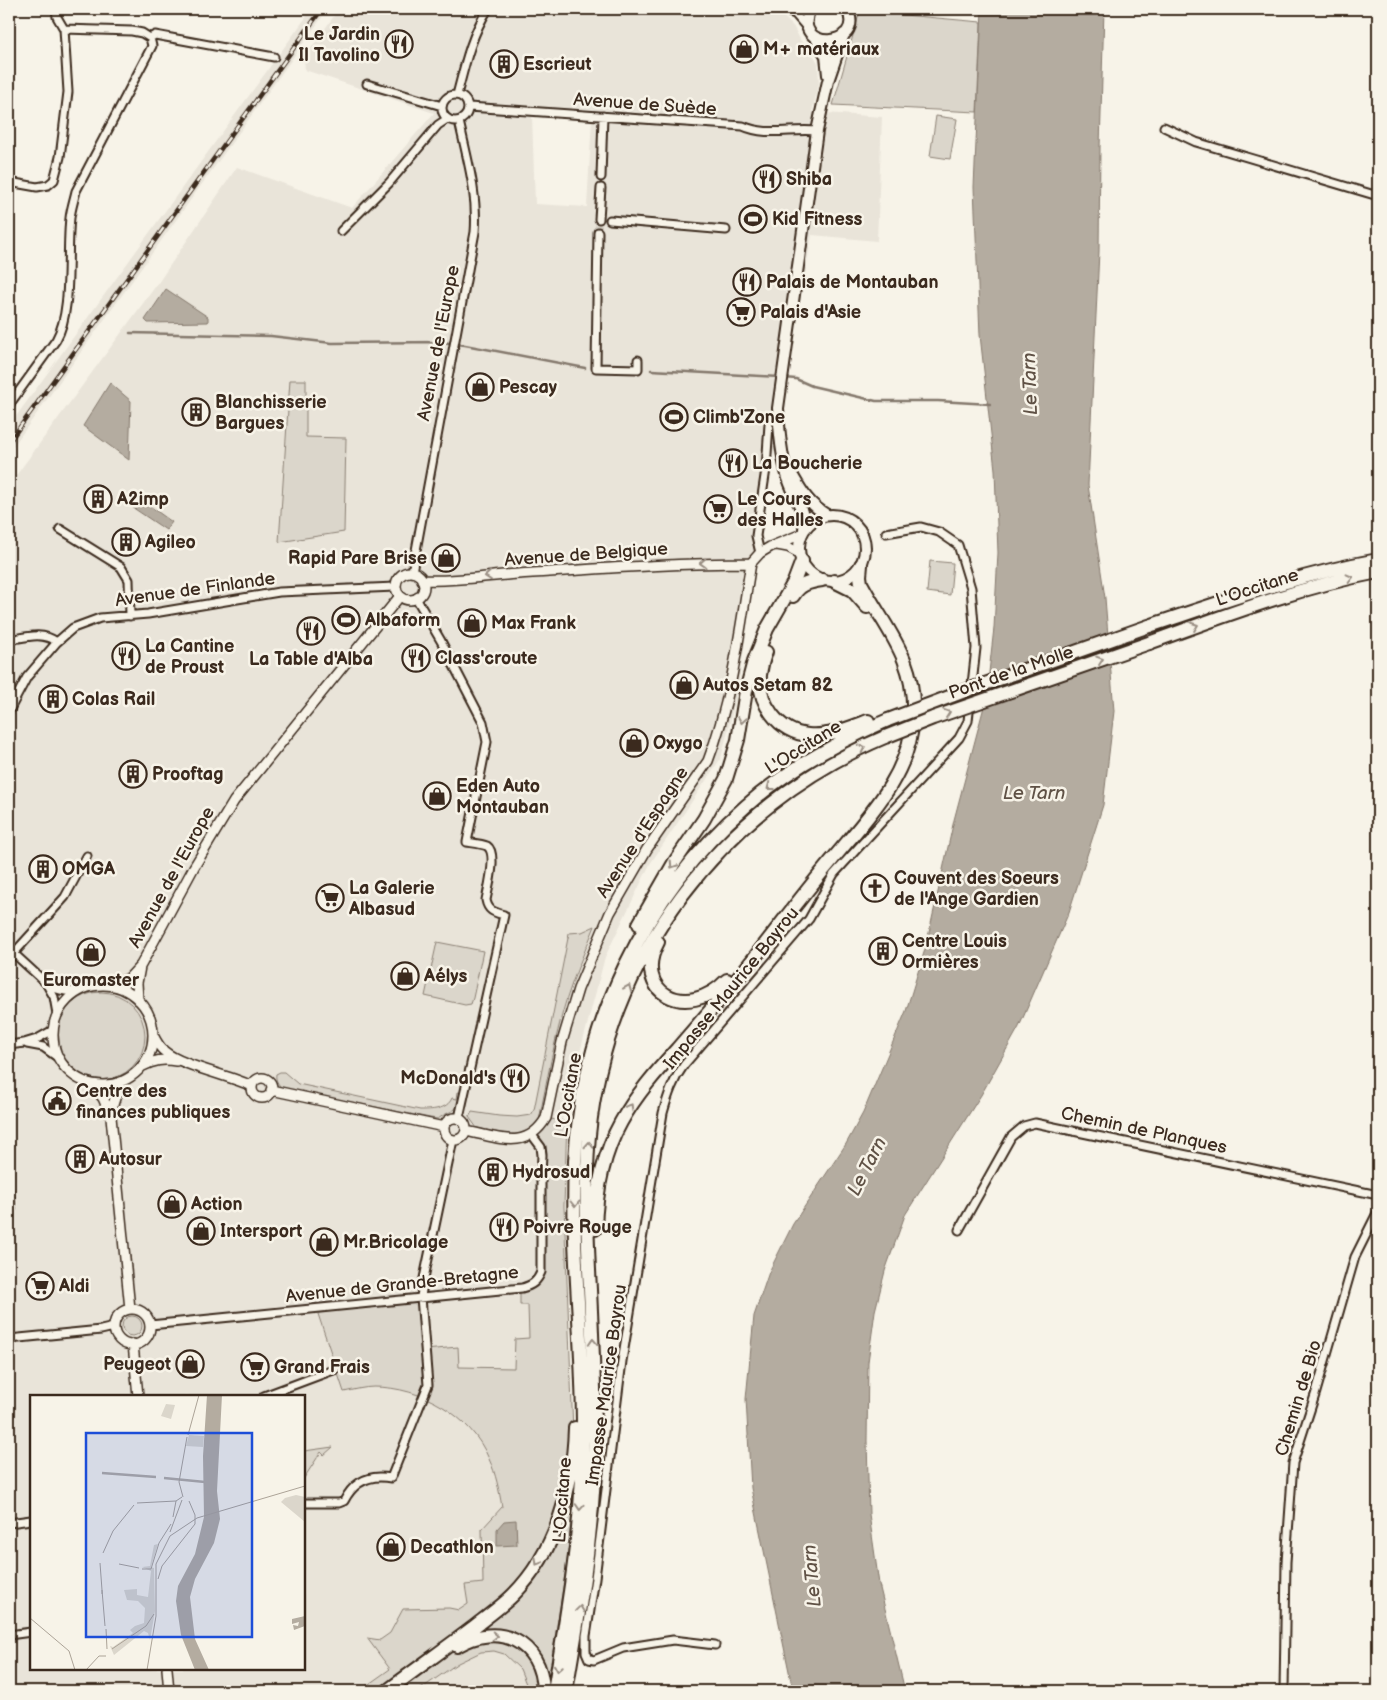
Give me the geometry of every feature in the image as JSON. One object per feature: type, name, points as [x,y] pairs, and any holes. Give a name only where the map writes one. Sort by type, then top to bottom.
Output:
[{"type":"highway","points":[[609,1001],[624,952],[656,892],[704,819],[726,779],[738,740],[746,690],[754,661],[768,629],[794,582],[800,557]]},
{"type":"highway","name":"L'Occitane","points":[[1149,626],[1310,574],[1378,560]]},
{"type":"highway","points":[[591,1306],[597,1198],[605,1160],[620,1124],[640,1092],[736,980],[868,816],[889,788],[905,754],[913,716],[910,680],[898,644],[861,583],[861,565]]},
{"type":"highway","name":"L'Occitane","points":[[1149,643],[1259,603],[1312,587],[1378,572]]},
{"type":"highway","points":[[717,852],[697,886],[660,939],[652,956],[651,965],[657,984],[663,993],[674,999],[684,1001],[707,996],[726,981],[814,870],[867,807],[884,784],[900,752],[908,717],[904,680],[895,655],[861,598],[852,590],[828,580],[804,583],[794,592],[768,645],[760,674],[760,686],[766,706],[776,720],[793,731],[808,735],[828,734],[888,716]]},
{"type":"highway","name":"Pont de la Molle","points":[[888,716],[1149,626]]},
{"type":"highway","name":"Pont de la Molle","points":[[885,738],[942,715],[1149,643]]},
{"type":"highway","name":"L'Occitane","points":[[554,1691],[574,1570],[582,1478],[583,1400],[575,1205],[577,1143],[584,1088],[609,1001],[627,961],[648,922],[698,855],[730,822],[772,786],[803,764],[888,716]]},
{"type":"highway","name":"L'Occitane","points":[[566,1691],[586,1562],[594,1484],[594,1381],[587,1211],[589,1135],[607,1043],[641,958],[675,903],[717,852],[756,815],[784,793],[839,759],[885,738]]},
{"type":"highway","points":[[387,1691],[474,1627],[514,1594],[536,1567],[553,1535],[567,1491],[573,1457],[578,1293]]},
{"type":"highway","points":[[394,1691],[461,1643],[478,1636],[495,1634],[512,1638],[524,1646],[536,1659],[542,1678],[543,1691]]},
{"type":"main road","points":[[810,9],[806,19],[826,56],[828,81]]},
{"type":"main road","points":[[803,532],[814,520],[827,515],[836,515],[853,522],[860,529],[866,552],[858,570],[847,578],[828,580],[810,572],[800,557],[800,540],[803,532],[804,517],[786,473],[779,431],[778,408],[817,131],[828,81],[847,29],[849,12]]},
{"type":"main road","points":[[813,34],[828,41],[839,38],[844,34]]},
{"type":"main road","points":[[784,457],[809,502],[814,508],[827,515]]},
{"type":"street","points":[[9,182],[37,187],[48,185],[54,180],[60,157],[68,92],[64,29],[57,16],[56,9]]},
{"type":"street","points":[[457,95],[470,45],[478,24],[488,9]]},
{"type":"street","points":[[780,9],[795,14],[813,34]]},
{"type":"street","points":[[9,404],[61,331],[65,314],[70,216],[76,191],[152,46],[150,38],[142,33],[132,31],[64,29]]},
{"type":"street","points":[[150,38],[155,34],[274,56]]},
{"type":"street","points":[[367,84],[442,106]]},
{"type":"street","points":[[457,95],[466,100],[469,107],[466,116],[455,122],[447,119],[443,113],[442,106],[446,99],[457,95]]},
{"type":"street","name":"Avenue de Suède","points":[[469,107],[743,126],[753,130],[778,132],[799,129],[817,131]]},
{"type":"street","points":[[601,177],[603,116]]},
{"type":"street","points":[[341,231],[389,183],[438,125],[447,119]]},
{"type":"street","name":"Avenue de l'Europe","points":[[412,572],[472,251],[476,213],[474,192],[459,121]]},
{"type":"street","points":[[1164,127],[1196,142],[1378,196]]},
{"type":"street","points":[[599,219],[600,188]]},
{"type":"street","points":[[610,220],[726,230]]},
{"type":"street","points":[[598,232],[596,368],[638,369],[638,360]]},
{"type":"street","points":[[760,553],[756,536],[766,468],[769,424]]},
{"type":"street","name":"Impasse Maurice Bayrou","points":[[715,1645],[673,1640],[623,1648],[594,1660],[590,1659],[586,1652],[586,1636],[622,1361],[663,1113],[669,1090],[676,1077],[684,1064],[809,920],[834,874],[959,738],[968,721],[976,648],[971,588],[958,545],[939,532],[921,527],[886,533]]},
{"type":"street","points":[[60,529],[121,567],[128,580],[130,616]]},
{"type":"street","points":[[751,563],[760,553],[770,547],[803,532]]},
{"type":"street","points":[[777,545],[788,547],[800,557]]},
{"type":"street","name":"Avenue de Belgique","points":[[422,580],[438,581],[515,574],[703,563],[751,563]]},
{"type":"street","name":"Avenue d'Espagne","points":[[532,1135],[540,1129],[546,1118],[564,1033],[578,989],[610,913],[647,849],[708,761],[713,748],[725,710],[751,563]]},
{"type":"street","points":[[412,572],[418,574],[422,580],[424,588],[420,596],[416,598],[408,600],[400,596],[395,587],[400,575],[403,573],[412,572]]},
{"type":"street","name":"Avenue de Finlande","points":[[9,711],[27,677],[57,642],[73,628],[100,618],[148,614],[280,592],[395,587]]},
{"type":"street","name":"Avenue de l'Europe","points":[[138,1000],[136,983],[141,965],[194,867],[234,801],[400,596]]},
{"type":"street","points":[[416,598],[445,649],[486,731],[487,742],[467,842],[487,846],[492,852],[493,859],[486,900],[487,907],[504,915],[459,1118]]},
{"type":"street","points":[[9,640],[39,635],[49,636],[57,642]]},
{"type":"street","points":[[80,990],[63,1004],[57,1014],[52,1030],[52,1039],[57,1057],[66,1070],[78,1079],[92,1085],[118,1083],[135,1074],[142,1067],[152,1046],[153,1035],[149,1016],[138,1000],[112,986],[96,986],[80,990],[70,993],[61,991],[46,983],[11,951],[65,897],[87,856]]},
{"type":"street","name":"Avenue de l'Europe","points":[[112,986],[129,978],[141,965]]},
{"type":"street","points":[[46,983],[54,997],[57,1014]]},
{"type":"street","points":[[24,1044],[52,1030]]},
{"type":"street","points":[[153,1035],[163,1050],[181,1061],[252,1086]]},
{"type":"street","points":[[9,1045],[24,1044],[43,1047],[57,1057]]},
{"type":"street","points":[[142,1067],[159,1060],[181,1061]]},
{"type":"street","points":[[263,1078],[270,1083],[271,1090],[266,1096],[261,1097],[254,1093],[252,1086],[258,1079],[263,1078]]},
{"type":"street","points":[[110,1116],[114,1098],[119,1088],[118,1083]]},
{"type":"street","points":[[92,1085],[103,1098],[110,1116],[130,1309]]},
{"type":"street","points":[[271,1090],[444,1127]]},
{"type":"street","points":[[459,1118],[465,1123],[466,1131],[460,1139],[453,1140],[445,1134],[444,1127],[449,1119],[459,1118]]},
{"type":"street","name":"Chemin de Planques","points":[[959,1230],[1011,1137],[1024,1126],[1035,1123],[1378,1195]]},
{"type":"street","points":[[466,1131],[503,1139],[521,1140],[532,1135]]},
{"type":"street","name":"Avenue de Grande-Bretagne","points":[[150,1325],[522,1288],[531,1285],[538,1280],[541,1272],[540,1175],[542,1155],[541,1147],[532,1135]]},
{"type":"street","points":[[305,1503],[340,1503],[344,1501],[348,1493],[360,1482],[375,1476],[391,1478],[428,1386],[421,1297],[422,1283],[453,1140]]},
{"type":"street","points":[[9,1191],[11,1208]]},
{"type":"street","name":"Chemin de Bio","points":[[1284,1691],[1286,1562],[1293,1463],[1316,1392],[1355,1257],[1378,1211]]},
{"type":"street","points":[[130,1309],[141,1311],[150,1325],[147,1336],[138,1343],[133,1344],[122,1342],[118,1338],[114,1327],[117,1317],[125,1310],[130,1309]]},
{"type":"street","points":[[9,1339],[114,1327]]},
{"type":"street","points":[[133,1344],[138,1395]]},
{"type":"street","points":[[267,1395],[336,1369]]},
{"type":"street","points":[[9,1523],[30,1520]]},
{"type":"street","points":[[9,1634],[30,1632]]},
{"type":"street","points":[[167,1670],[169,1691]]},
{"type":"shaded area","points":[[312,9],[328,9],[9,452],[9,426]]},
{"type":"shaded area","points":[[339,9],[782,9],[781,14],[793,26],[801,41],[810,49],[818,63],[819,84],[812,112],[882,117],[877,241],[812,235],[774,449],[737,694],[721,758],[650,864],[605,957],[558,1136],[529,1557],[372,1691],[9,1691],[9,485],[158,283],[237,167],[352,208],[434,113],[305,70],[304,58]],"holes":[[[532,115],[592,118],[587,207],[535,204]]]},
{"type":"shaded area","points":[[860,11],[981,22],[977,112],[833,105]]},
{"type":"shaded area","points":[[936,116],[957,119],[950,159],[930,156]]},
{"type":"shaded area","points":[[290,380],[306,380],[306,437],[346,438],[344,532],[279,542]]},
{"type":"shaded area","points":[[930,561],[953,563],[950,595],[927,592]]},
{"type":"shaded area","points":[[595,926],[566,1001],[551,1060],[539,1120],[526,1132],[519,1134],[477,1128],[469,1117],[472,1112],[517,1117],[531,1115],[534,1110],[569,933],[582,932]]},
{"type":"shaded area","points":[[437,942],[483,951],[471,1004],[465,1005],[425,996]]},
{"type":"shaded area","points":[[101,992],[118,995],[126,999],[138,1011],[142,1019],[145,1036],[142,1053],[138,1061],[126,1073],[118,1077],[101,1080],[84,1077],[76,1073],[64,1061],[60,1053],[57,1036],[60,1019],[64,1011],[76,999],[84,995]]},
{"type":"shaded area","points":[[284,1072],[298,1084],[420,1110],[443,1107],[452,1098],[457,1099],[458,1092],[461,1093],[456,1108],[438,1119],[282,1088],[276,1078],[276,1074]]},
{"type":"shaded area","points":[[546,1118],[567,1122],[564,1206],[575,1481],[567,1562],[545,1691],[526,1691],[526,1684],[520,1669],[504,1654],[494,1651],[481,1652],[458,1663],[418,1691],[359,1691],[390,1669],[367,1638],[380,1640],[390,1633],[403,1609],[449,1608],[459,1610],[468,1604],[465,1585],[483,1583],[482,1529],[502,1507],[495,1476],[481,1443],[470,1429],[442,1406],[426,1398],[392,1388],[374,1387],[344,1392],[316,1308],[421,1297],[425,1350],[458,1347],[459,1367],[514,1368],[515,1339],[529,1338],[528,1305],[520,1305],[520,1293],[538,1280],[542,1155],[532,1135]]},
{"type":"shaded area","points":[[132,1316],[139,1319],[142,1326],[139,1333],[132,1336],[125,1333],[122,1326],[125,1319]]},
{"type":"shaded area","points":[[333,1447],[324,1455],[321,1452],[305,1476],[305,1451]]},
{"type":"shaded area","points":[[494,1651],[504,1654],[520,1669],[526,1684],[526,1691],[418,1691],[458,1663],[481,1652]]},
{"type":"water","name":"Le Tarn","points":[[982,9],[1104,9],[1099,251],[1088,485],[1105,598],[1114,711],[1103,805],[1069,912],[1019,1027],[981,1095],[905,1215],[885,1271],[875,1311],[868,1362],[867,1441],[869,1514],[879,1584],[905,1691],[795,1691],[791,1681],[751,1488],[746,1399],[754,1316],[769,1272],[793,1224],[846,1144],[863,1113],[906,1011],[926,946],[954,820],[986,699],[994,628],[998,553],[995,470],[980,335],[974,187]]},
{"type":"water","points":[[166,289],[208,317],[208,322],[148,323],[145,320]]},
{"type":"water","points":[[110,383],[131,401],[129,460],[83,426]]},
{"type":"water","points":[[133,494],[172,522],[166,530],[126,503]]},
{"type":"water","points":[[516,1520],[517,1545],[497,1546],[497,1529],[504,1521]]},
{"type":"waterway","points":[[130,333],[271,336],[332,343],[441,342],[585,368]]},
{"type":"waterway","points":[[651,370],[779,377]]},
{"type":"waterway","points":[[784,378],[796,379],[812,386],[876,401],[938,401],[990,404]]},
{"type":"tunnel","points":[[598,232],[599,219],[610,220]]},
{"type":"railway","points":[[9,442],[322,9]]},
{"type":"place","name":"Le Jardin Il Tavolino","points":[[399,44]]},
{"type":"place","name":"M+ matériaux","points":[[744,49]]},
{"type":"place","name":"Escrieut","points":[[504,64]]},
{"type":"place","name":"Shiba","points":[[767,179]]},
{"type":"place","name":"Kid Fitness","points":[[753,219]]},
{"type":"place","name":"Palais de Montauban","points":[[747,282]]},
{"type":"place","name":"Palais d'Asie","points":[[741,312]]},
{"type":"place","name":"Pescay","points":[[480,387]]},
{"type":"place","name":"Blanchisserie Bargues","points":[[196,412]]},
{"type":"place","name":"Climb'Zone","points":[[674,417]]},
{"type":"place","name":"La Boucherie","points":[[733,463]]},
{"type":"place","name":"A2imp","points":[[98,499]]},
{"type":"place","name":"Le Cours des Halles","points":[[718,509]]},
{"type":"place","name":"Agileo","points":[[126,542]]},
{"type":"place","name":"Rapid Pare Brise","points":[[446,558]]},
{"type":"place","name":"Albaform","points":[[346,620]]},
{"type":"place","name":"Max Frank","points":[[472,623]]},
{"type":"place","name":"La Table d'Alba","points":[[311,631]]},
{"type":"place","name":"La Cantine de Proust","points":[[126,656]]},
{"type":"place","name":"Class'croute","points":[[416,658]]},
{"type":"place","name":"Autos Setam 82","points":[[684,685]]},
{"type":"place","name":"Colas Rail","points":[[53,699]]},
{"type":"place","name":"Oxygo","points":[[634,743]]},
{"type":"place","name":"Prooftag","points":[[133,774]]},
{"type":"place","name":"Eden Auto Montauban","points":[[437,796]]},
{"type":"place","name":"OMGA","points":[[43,869]]},
{"type":"place","name":"Couvent des Soeurs de l'Ange Gardien","points":[[875,888]]},
{"type":"place","name":"La Galerie Albasud","points":[[330,898]]},
{"type":"place","name":"Centre Louis Ormières","points":[[883,951]]},
{"type":"place","name":"Euromaster","points":[[91,952]]},
{"type":"place","name":"Aélys","points":[[405,976]]},
{"type":"place","name":"McDonald's","points":[[515,1078]]},
{"type":"place","name":"Centre des finances publiques","points":[[57,1101]]},
{"type":"place","name":"Autosur","points":[[80,1159]]},
{"type":"place","name":"Hydrosud","points":[[493,1172]]},
{"type":"place","name":"Action","points":[[172,1204]]},
{"type":"place","name":"Poivre Rouge","points":[[504,1227]]},
{"type":"place","name":"Intersport","points":[[201,1231]]},
{"type":"place","name":"Mr.Bricolage","points":[[324,1242]]},
{"type":"place","name":"Aldi","points":[[40,1286]]},
{"type":"place","name":"Peugeot","points":[[190,1364]]},
{"type":"place","name":"Grand Frais","points":[[255,1367]]},
{"type":"place","name":"Decathlon","points":[[391,1547]]}]
